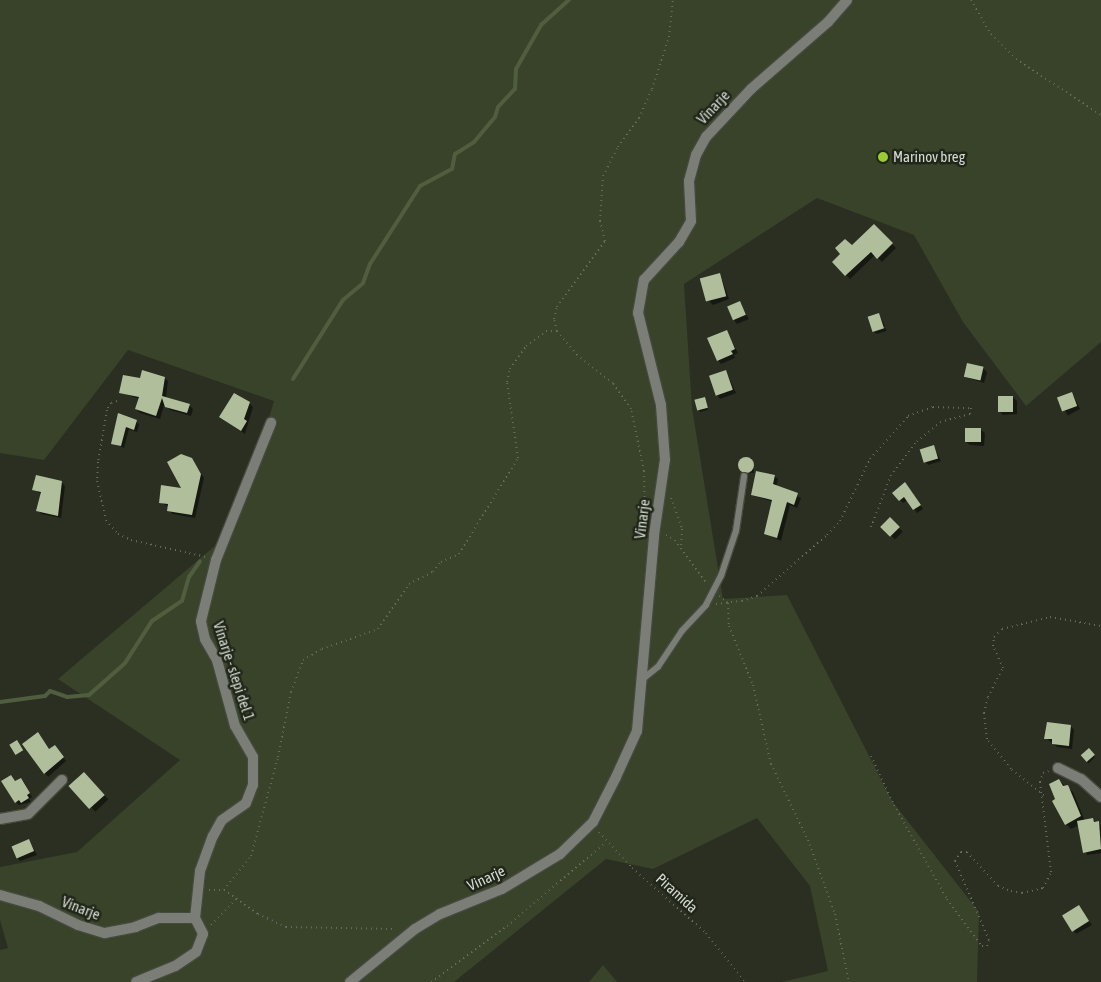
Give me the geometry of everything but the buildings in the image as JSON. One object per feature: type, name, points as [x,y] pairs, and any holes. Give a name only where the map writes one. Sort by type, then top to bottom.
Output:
[{"type":"street","name":"Vinarje","points":[[350,982],[415,929],[440,914],[502,889],[560,854],[592,822],[637,731],[643,680],[654,535],[665,460],[661,405],[638,312],[644,280],[679,242],[691,221],[689,181],[696,155],[706,137],[751,89],[828,22],[847,0]]},
{"type":"street","name":"Vinarje - slepi del 1","points":[[195,918],[197,889],[213,836],[222,820],[246,803],[253,785],[253,757],[234,726],[217,660],[205,639],[201,621],[216,560],[271,423]]},
{"type":"street","points":[[1058,768],[1081,779],[1101,797]]},
{"type":"street","points":[[0,819],[28,814],[62,780]]},
{"type":"street","name":"Vinarje","points":[[0,896],[39,906],[78,925],[105,932],[135,928],[159,918],[195,918]]},
{"type":"street","points":[[136,982],[176,966],[196,952],[203,934],[195,918]]},
{"type":"lane","points":[[643,680],[658,668],[682,631],[706,605],[714,591],[730,554],[744,477]]},
{"type":"path","points":[[673,0],[669,37],[652,89],[639,118],[618,147],[603,176],[600,221],[605,242],[557,307],[554,319],[557,331],[589,367],[613,383],[631,409],[644,471],[643,514],[654,535],[671,536],[681,548],[696,573],[728,603],[729,626],[753,685],[771,764],[808,840],[835,914],[849,982]]},
{"type":"path","points":[[971,0],[990,34],[1016,59],[1101,115]]},
{"type":"path","points":[[224,890],[251,856],[278,757],[291,692],[303,660],[322,649],[378,628],[409,584],[433,572],[441,562],[459,554],[518,458],[507,382],[510,369],[526,346],[546,331],[557,331]]},
{"type":"path","points":[[117,402],[111,403],[107,410],[98,462],[97,481],[106,520],[118,534],[131,540],[216,560]]},
{"type":"path","points":[[706,605],[728,603],[756,596],[840,520],[870,459],[908,416],[933,407],[971,408],[970,414],[941,422],[915,443],[891,475],[871,527]]},
{"type":"path","points":[[662,483],[678,510],[682,529],[681,548]]},
{"type":"path","points":[[1044,795],[1011,769],[987,739],[984,726],[986,705],[1003,668],[993,646],[994,637],[1002,629],[1050,617],[1101,626]]},
{"type":"path","points":[[871,756],[894,805],[947,898],[982,946],[987,946],[989,940],[955,861],[957,856],[967,852],[998,886],[1022,893],[1043,888],[1051,872],[1044,795],[1040,782],[1042,773],[1058,768]]},
{"type":"path","name":"Piramida","points":[[592,822],[606,842],[706,933],[745,982]]},
{"type":"path","points":[[431,982],[506,926],[606,842]]},
{"type":"path","points":[[197,889],[224,890],[258,914],[286,928],[415,929]]},
{"type":"path","points":[[203,934],[237,898]]},
{"type":"green space","points":[[0,0],[1101,0],[1101,342],[1026,406],[963,322],[914,235],[817,198],[684,284],[692,408],[723,599],[787,595],[892,801],[979,912],[977,982],[782,982],[828,971],[810,886],[757,818],[653,869],[606,859],[454,982],[0,982],[0,950],[8,948],[0,920],[0,867],[77,852],[180,760],[58,679],[236,528],[274,401],[128,350],[44,460],[0,453]]},
{"type":"green space","points":[[603,965],[617,982],[589,982]]},
{"type":"waterway","points":[[293,379],[343,300],[363,283],[370,264],[420,186],[452,169],[455,154],[474,142],[495,117],[498,107],[515,89],[516,69],[541,25],[569,0]]},
{"type":"waterway","points":[[0,702],[45,696],[50,691],[67,697],[89,695],[125,663],[152,621],[182,601],[189,577],[200,561]]},
{"type":"place","name":"Marinov breg","points":[[883,157]]}]
